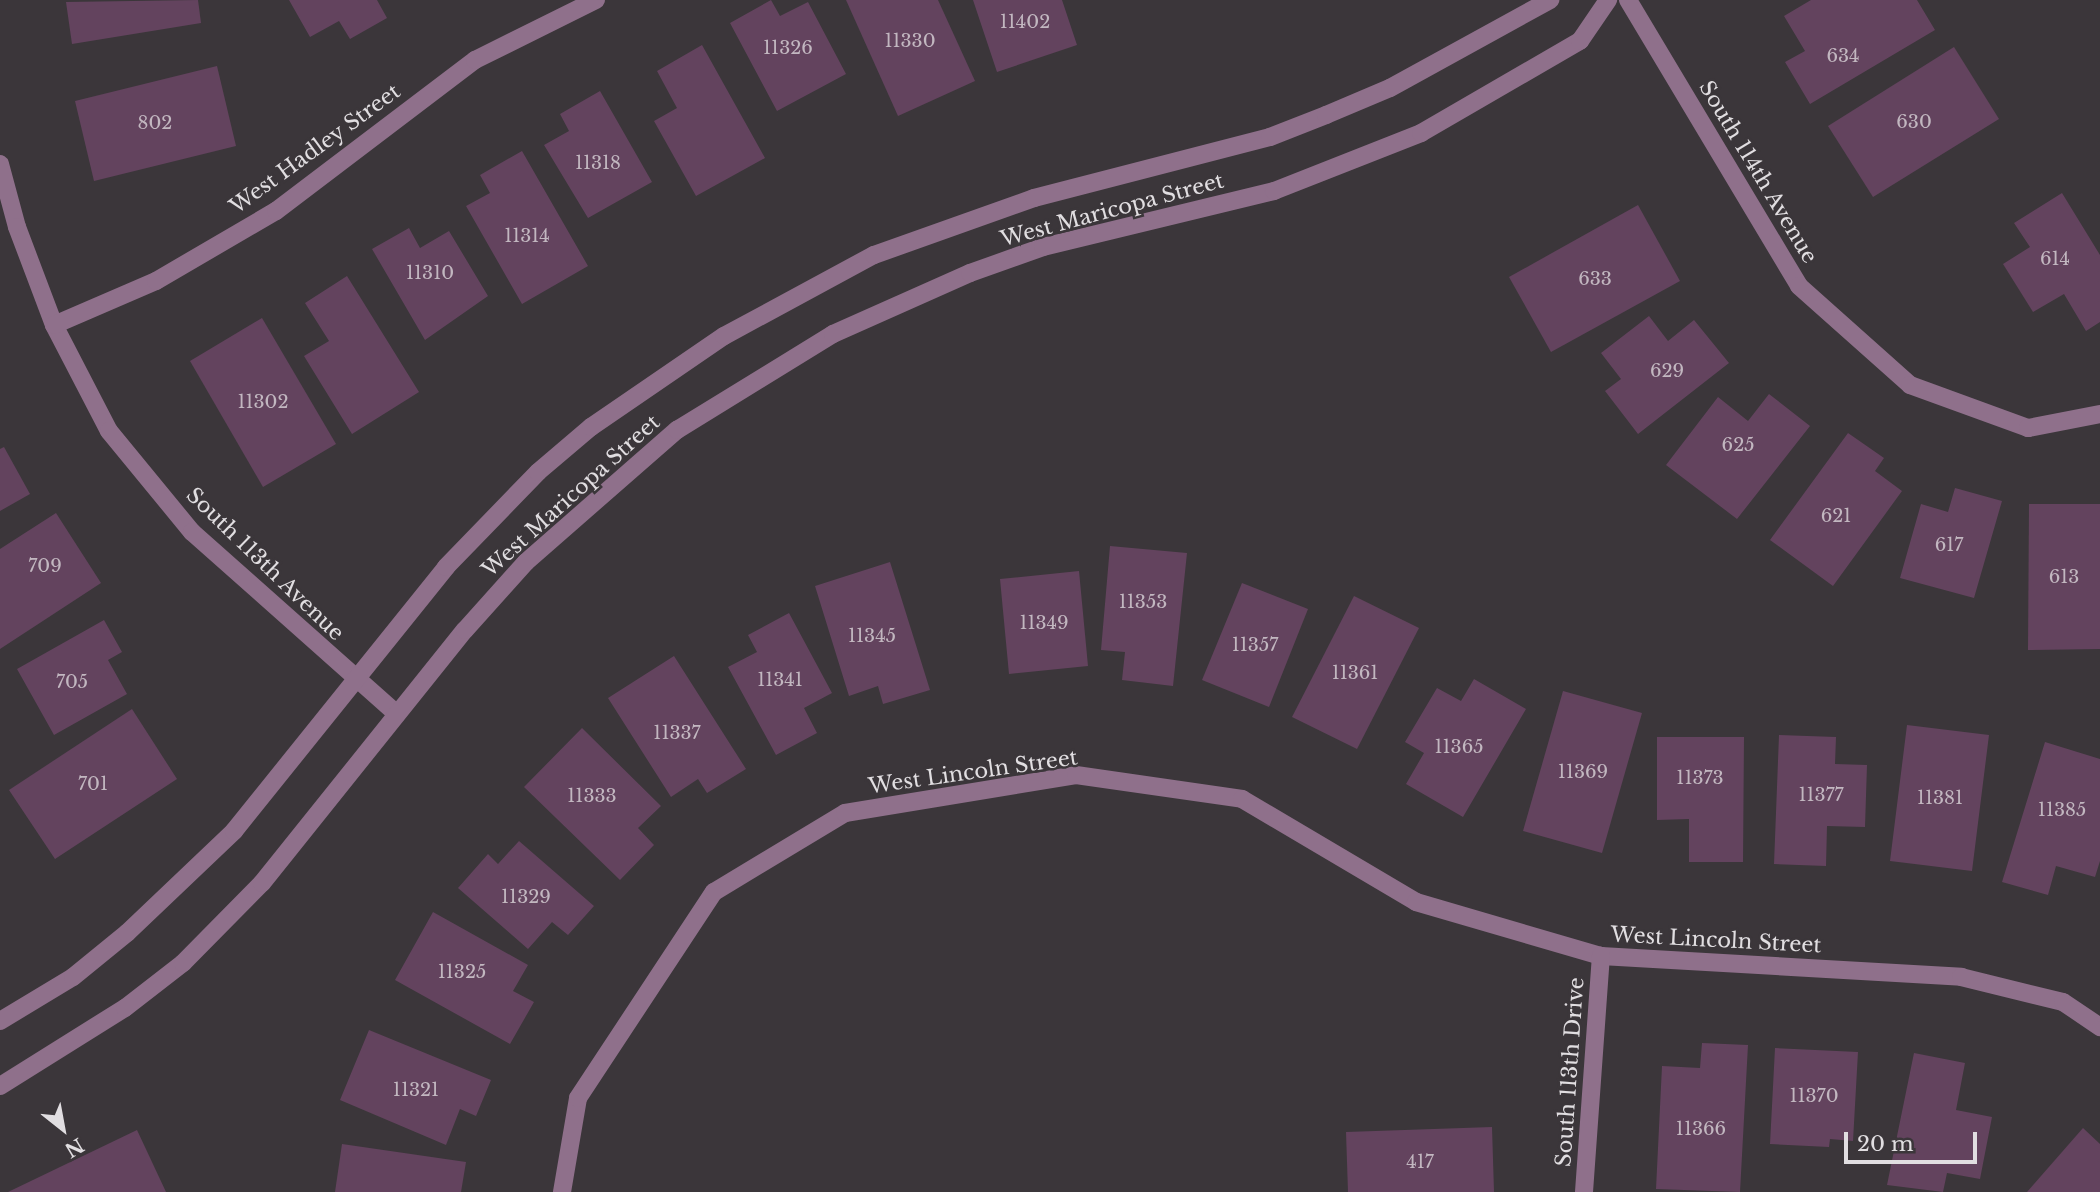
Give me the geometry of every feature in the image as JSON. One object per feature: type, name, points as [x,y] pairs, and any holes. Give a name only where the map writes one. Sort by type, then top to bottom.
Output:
[{"type":"street","name":"West Hadley Street","points":[[54,325],[156,281],[276,211],[475,60],[596,0]]},
{"type":"street","name":"West Maricopa Street","points":[[0,1021],[73,977],[180,885],[234,831],[356,683],[446,567],[538,472],[591,427],[724,336],[874,255],[1034,198],[1270,137],[1390,88],[1550,0]]},
{"type":"street","name":"West Maricopa Street","points":[[0,1086],[125,1008],[183,963],[262,883],[397,714],[526,562],[607,488],[677,430],[832,334],[970,273],[1043,247],[1263,194],[1357,161],[1471,108],[1580,41],[1608,0]]},
{"type":"street","name":"South 114th Avenue","points":[[1628,0],[1800,286],[1910,385],[2028,428],[2100,414]]},
{"type":"street","name":"South 113th Avenue","points":[[0,164],[17,227],[54,325],[109,431],[192,532],[356,683],[397,714]]},
{"type":"street","name":"West Lincoln Street","points":[[562,1192],[578,1098],[713,892],[845,813],[1076,775],[1242,800],[1416,902],[1601,956],[1961,977],[2063,1002],[2100,1027]]},
{"type":"street","name":"South 113th Drive","points":[[1584,1192],[1601,956]]},
{"type":"building","points":[[198,0],[201,23],[72,44],[66,2]]},
{"type":"building","points":[[289,0],[377,0],[387,18],[350,39],[339,21],[310,37]]},
{"type":"building","points":[[771,0],[780,16],[808,2],[846,74],[777,111],[730,23]]},
{"type":"building","points":[[846,0],[938,0],[975,81],[898,116]]},
{"type":"building","points":[[973,0],[1062,0],[1077,45],[997,72]]},
{"type":"building","points":[[1811,0],[1917,0],[1935,30],[1810,104],[1785,62],[1805,51],[1784,16]]},
{"type":"building","points":[[702,45],[765,158],[696,196],[654,121],[677,108],[657,71]]},
{"type":"building","points":[[1954,47],[1999,119],[1873,197],[1828,126]]},
{"type":"building","points":[[217,66],[236,146],[94,181],[75,101]]},
{"type":"building","points":[[600,91],[652,182],[588,218],[544,145],[569,131],[560,114]]},
{"type":"building","points":[[522,151],[588,266],[522,304],[466,206],[490,193],[480,175]]},
{"type":"building","points":[[2062,193],[2100,255],[2100,322],[2086,331],[2064,294],[2033,312],[2003,264],[2030,247],[2014,223]]},
{"type":"building","points":[[1638,205],[1680,281],[1551,352],[1509,277]]},
{"type":"building","points":[[409,228],[420,248],[449,231],[488,296],[425,340],[372,249]]},
{"type":"building","points":[[347,276],[419,392],[352,434],[304,356],[329,341],[305,303]]},
{"type":"building","points":[[1649,316],[1668,341],[1694,320],[1729,363],[1638,434],[1605,391],[1621,379],[1601,353]]},
{"type":"building","points":[[262,318],[336,444],[263,487],[190,361]]},
{"type":"building","points":[[1769,394],[1810,426],[1737,519],[1666,465],[1718,397],[1748,421]]},
{"type":"building","points":[[1848,433],[1884,458],[1875,471],[1902,491],[1833,586],[1770,540]]},
{"type":"building","points":[[4,447],[30,494],[0,511],[0,449]]},
{"type":"building","points":[[1955,488],[2002,501],[1974,598],[1900,578],[1921,504],[1948,512]]},
{"type":"building","points":[[2029,504],[2100,504],[2100,649],[2028,650]]},
{"type":"building","points":[[56,513],[101,583],[0,649],[0,549]]},
{"type":"building","points":[[1110,546],[1187,553],[1173,686],[1122,680],[1125,652],[1101,650]]},
{"type":"building","points":[[890,562],[930,690],[883,704],[878,686],[849,696],[815,586]]},
{"type":"building","points":[[1079,571],[1088,666],[1009,674],[1000,579]]},
{"type":"building","points":[[1242,583],[1308,609],[1269,707],[1202,680]]},
{"type":"building","points":[[1354,596],[1419,628],[1357,749],[1292,717]]},
{"type":"building","points":[[789,613],[832,693],[804,708],[817,733],[776,755],[728,667],[757,652],[748,635]]},
{"type":"building","points":[[104,620],[122,652],[108,660],[127,694],[54,735],[17,669]]},
{"type":"building","points":[[674,656],[746,769],[707,793],[698,779],[671,797],[608,698]]},
{"type":"building","points":[[1474,679],[1526,709],[1463,817],[1406,784],[1424,753],[1405,742],[1437,688],[1461,701]]},
{"type":"building","points":[[1563,691],[1642,713],[1602,853],[1523,831]]},
{"type":"building","points":[[132,709],[177,779],[55,859],[9,790]]},
{"type":"building","points":[[1907,725],[1989,735],[1972,871],[1890,861]]},
{"type":"building","points":[[582,728],[661,806],[638,828],[654,845],[620,880],[524,787]]},
{"type":"building","points":[[1779,735],[1836,737],[1835,764],[1867,765],[1865,827],[1827,826],[1826,866],[1774,864]]},
{"type":"building","points":[[1657,737],[1744,737],[1743,862],[1689,862],[1689,819],[1657,820]]},
{"type":"building","points":[[2045,742],[2100,759],[2100,861],[2095,877],[2056,866],[2048,895],[2002,882]]},
{"type":"building","points":[[519,841],[594,906],[568,935],[552,922],[528,949],[458,888],[488,854],[498,864]]},
{"type":"building","points":[[433,912],[528,965],[513,991],[534,1002],[510,1044],[395,980]]},
{"type":"building","points":[[369,1030],[491,1080],[476,1116],[460,1109],[446,1145],[340,1100]]},
{"type":"building","points":[[1702,1043],[1748,1045],[1740,1192],[1656,1189],[1662,1066],[1700,1068]]},
{"type":"building","points":[[1775,1048],[1858,1052],[1853,1141],[1830,1139],[1829,1147],[1770,1144]]},
{"type":"building","points":[[1914,1053],[1965,1063],[1956,1110],[1992,1117],[1980,1179],[1947,1173],[1943,1192],[1887,1185]]},
{"type":"building","points":[[1492,1127],[1494,1192],[1348,1192],[1346,1132]]},
{"type":"building","points":[[2083,1128],[2100,1144],[2100,1192],[2027,1192]]},
{"type":"building","points":[[137,1130],[166,1192],[8,1192]]},
{"type":"building","points":[[342,1144],[466,1162],[461,1192],[335,1192]]}]
